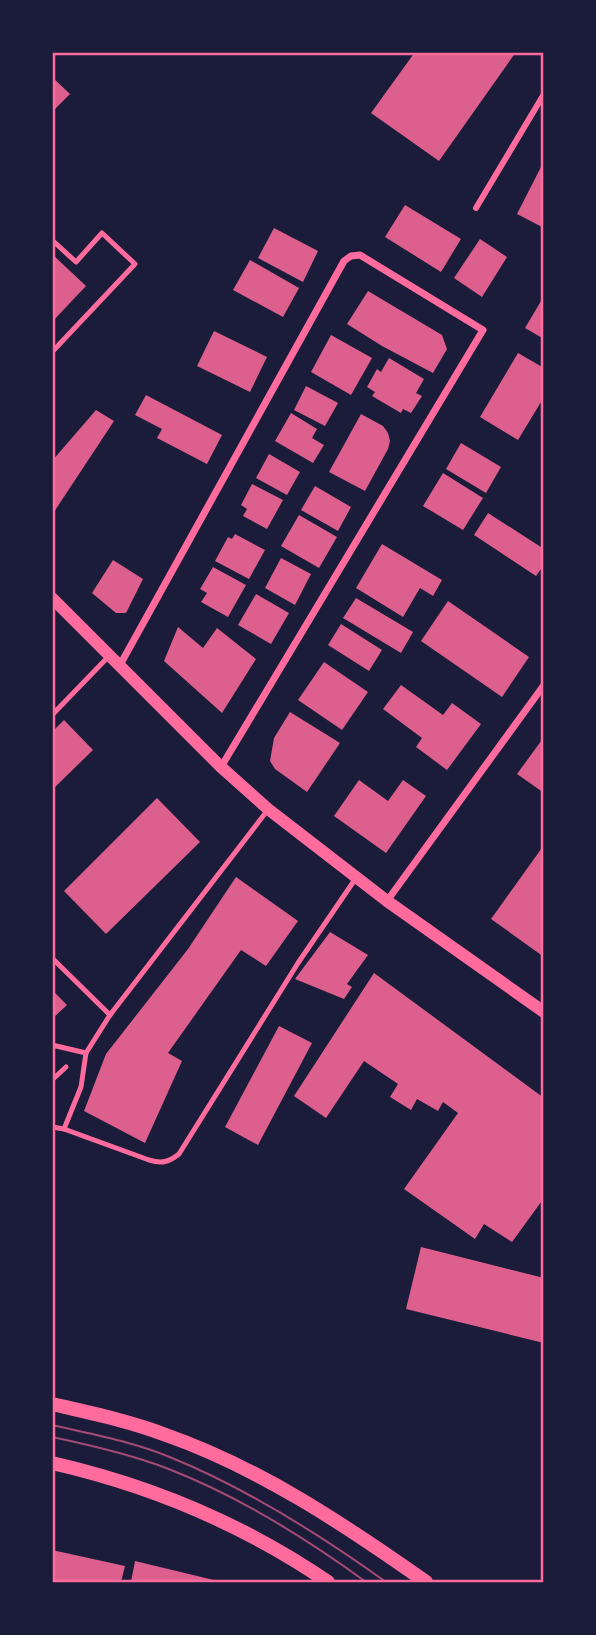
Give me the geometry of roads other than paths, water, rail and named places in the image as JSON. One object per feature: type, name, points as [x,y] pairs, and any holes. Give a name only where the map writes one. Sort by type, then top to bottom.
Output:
[{"type":"main road","points":[[52,1404],[118,1419],[215,1455],[301,1500],[426,1583]]},
{"type":"main road","points":[[52,1463],[132,1483],[186,1503],[279,1550],[328,1583]]},
{"type":"street","points":[[476,208],[544,94]]},
{"type":"street","points":[[115,660],[344,261],[351,256],[360,255],[483,330],[221,767]]},
{"type":"street","points":[[52,598],[221,767],[268,810],[387,901],[544,1012]]},
{"type":"street","points":[[387,901],[544,685]]},
{"type":"lane","points":[[52,240],[76,262],[102,233],[135,264],[52,352]]},
{"type":"lane","points":[[52,715],[115,660]]},
{"type":"lane","points":[[64,1129],[81,1087],[86,1053],[110,1015],[268,810]]},
{"type":"lane","points":[[52,1127],[149,1160],[160,1163],[171,1161],[179,1154],[298,963],[356,877]]},
{"type":"lane","points":[[52,958],[110,1015]]},
{"type":"lane","points":[[52,1045],[86,1053]]},
{"type":"lane","points":[[52,1080],[66,1067]]},
{"type":"tram line","points":[[52,1425],[143,1447],[200,1470],[282,1514],[386,1582]]},
{"type":"tram line","points":[[52,1437],[138,1458],[218,1491],[269,1519],[366,1582]]}]
